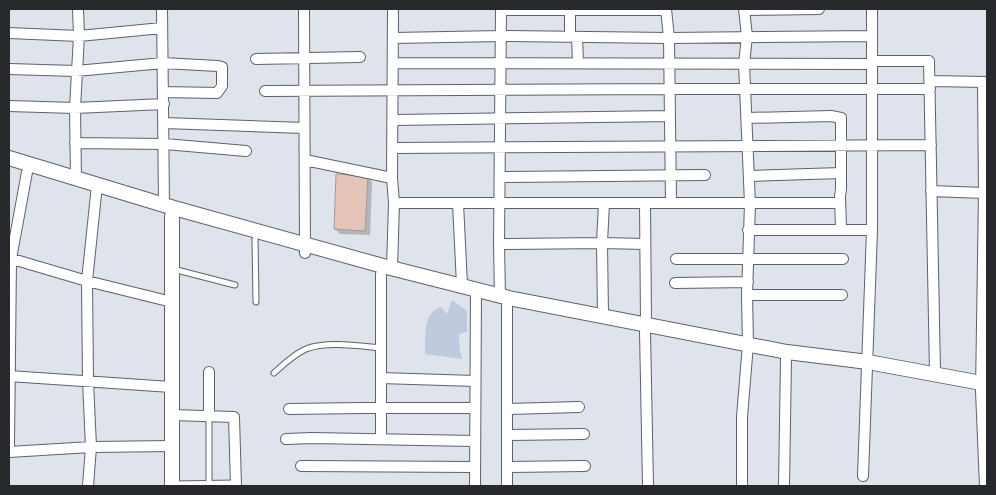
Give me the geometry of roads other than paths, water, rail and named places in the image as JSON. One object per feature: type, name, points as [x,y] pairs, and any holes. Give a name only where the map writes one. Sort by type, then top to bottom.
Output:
[{"type":"main road","points":[[9,158],[76,180],[96,189]]},
{"type":"main road","points":[[9,167],[96,189],[255,239],[305,249]]},
{"type":"main road","points":[[168,211],[503,301],[645,327],[747,349],[786,360],[935,373],[984,388]]},
{"type":"main road","points":[[168,211],[173,269],[172,485]]},
{"type":"main road","points":[[503,301],[603,315],[645,327]]},
{"type":"main road","points":[[747,349],[787,352],[934,382],[984,388]]},
{"type":"street","points":[[76,180],[75,108],[79,36],[78,9]]},
{"type":"street","points":[[162,9],[164,145],[168,211]]},
{"type":"street","points":[[304,9],[305,249]]},
{"type":"street","points":[[381,439],[381,348],[394,203],[392,178],[394,148],[393,9]]},
{"type":"street","points":[[507,486],[508,409],[499,244],[501,9],[666,10],[670,64],[671,203]]},
{"type":"street","points":[[742,486],[742,417],[747,349],[750,204],[744,64],[747,36],[744,9],[819,9]]},
{"type":"street","points":[[863,476],[872,230],[872,9]]},
{"type":"street","points":[[570,10],[578,64]]},
{"type":"street","points":[[9,33],[79,36],[162,28]]},
{"type":"street","points":[[393,38],[501,36],[669,38],[872,36]]},
{"type":"street","points":[[256,59],[360,57]]},
{"type":"street","points":[[393,63],[744,64],[929,61],[935,373]]},
{"type":"street","points":[[9,69],[76,71],[163,63],[222,67],[221,90],[217,93],[164,92]]},
{"type":"street","points":[[264,91],[872,90],[985,82],[985,486]]},
{"type":"street","points":[[9,106],[75,108],[164,104]]},
{"type":"street","points":[[394,120],[670,116]]},
{"type":"street","points":[[747,118],[837,116],[841,118],[841,230]]},
{"type":"street","points":[[164,123],[304,128]]},
{"type":"street","points":[[75,143],[164,145],[246,151]]},
{"type":"street","points":[[394,148],[931,145]]},
{"type":"street","points":[[305,160],[392,178]]},
{"type":"street","points":[[9,447],[10,258],[27,172]]},
{"type":"street","points":[[750,176],[841,173]]},
{"type":"street","points":[[500,176],[705,175]]},
{"type":"street","points":[[88,486],[91,447],[87,281],[96,189]]},
{"type":"street","points":[[931,191],[984,193]]},
{"type":"street","points":[[394,203],[840,203]]},
{"type":"street","points":[[458,203],[471,291],[475,381],[475,486]]},
{"type":"street","points":[[603,315],[602,243],[604,203]]},
{"type":"street","points":[[645,203],[648,486]]},
{"type":"street","points":[[748,230],[872,230]]},
{"type":"street","points":[[499,244],[645,244]]},
{"type":"street","points":[[10,258],[87,281],[172,302]]},
{"type":"street","points":[[676,259],[843,259]]},
{"type":"street","points":[[675,283],[748,282]]},
{"type":"street","points":[[747,295],[842,295]]},
{"type":"street","points":[[784,486],[786,360]]},
{"type":"street","points":[[209,372],[209,416]]},
{"type":"street","points":[[9,376],[171,387]]},
{"type":"street","points":[[381,378],[475,381]]},
{"type":"street","points":[[508,409],[579,407]]},
{"type":"street","points":[[289,409],[475,408]]},
{"type":"street","points":[[172,415],[234,416],[236,484]]},
{"type":"street","points":[[508,435],[584,434]]},
{"type":"street","points":[[286,439],[475,441]]},
{"type":"street","points":[[9,452],[91,447],[172,446]]},
{"type":"street","points":[[302,466],[475,467]]},
{"type":"street","points":[[508,467],[585,466]]},
{"type":"lane","points":[[255,239],[256,302]]},
{"type":"lane","points":[[173,269],[235,285]]},
{"type":"lane","points":[[274,373],[292,357],[306,349],[318,346],[340,345],[381,348]]},
{"type":"lane","points":[[209,416],[209,485]]},
{"type":"lane","points":[[172,485],[236,484]]}]
